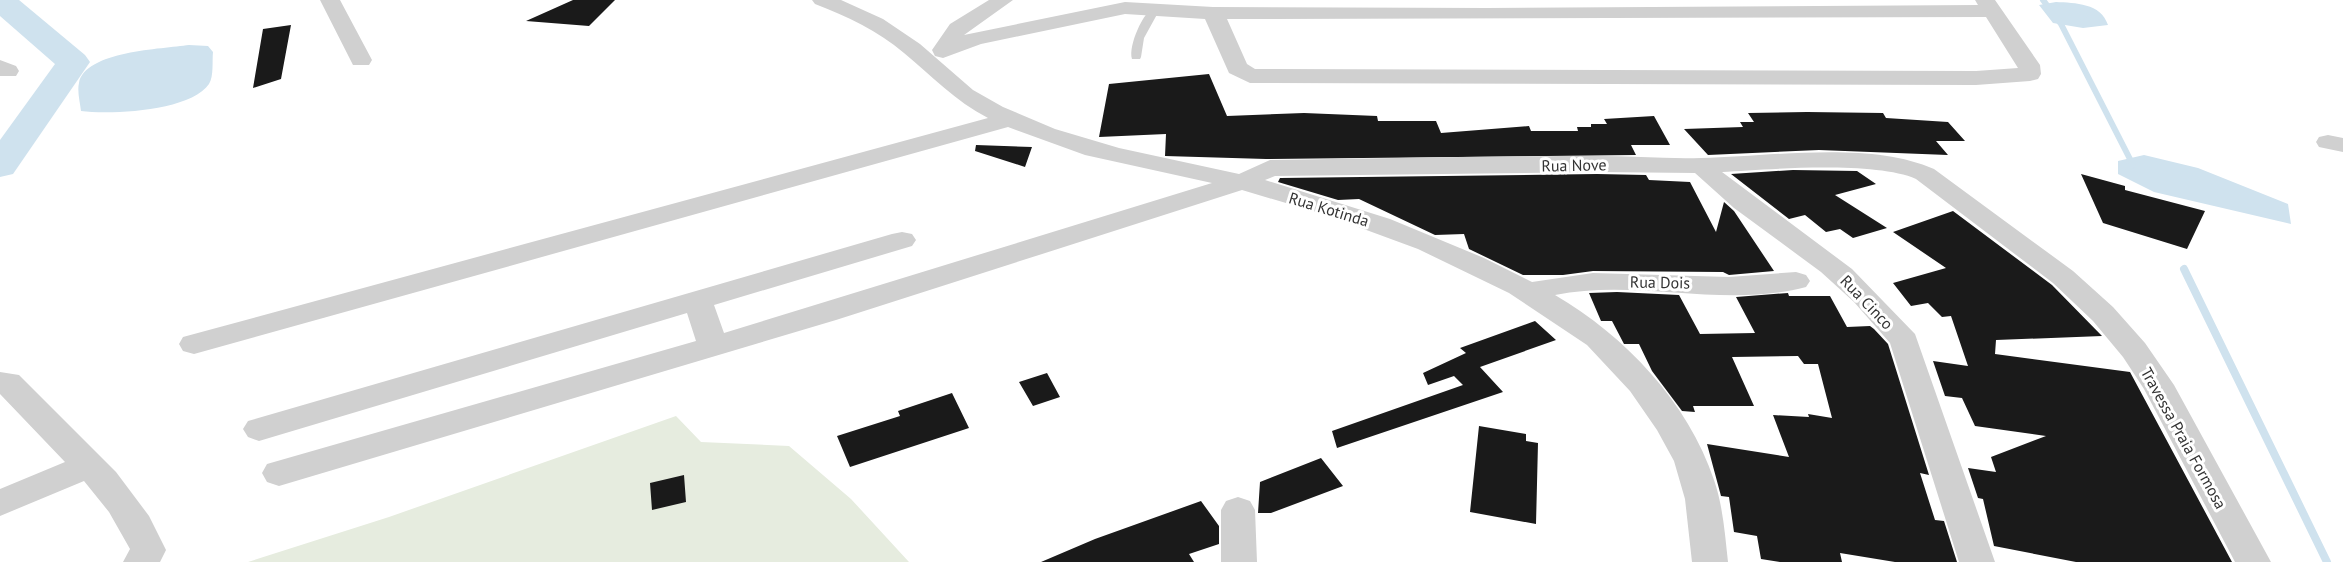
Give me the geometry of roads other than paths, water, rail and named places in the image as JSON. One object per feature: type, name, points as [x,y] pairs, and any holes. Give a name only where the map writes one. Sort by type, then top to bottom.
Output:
[{"type":"street","points":[[330,0],[361,60]]},
{"type":"street","name":"Rua Kotinda","points":[[822,0],[850,10],[936,58],[967,96],[1009,119],[1084,147],[1242,182],[1389,228],[1526,292],[1564,313],[1600,340],[1660,409],[1697,481],[1710,562]]},
{"type":"street","points":[[936,58],[958,29],[1003,0]]},
{"type":"street","points":[[936,58],[975,39],[1125,8],[1213,13],[1487,7],[1988,6],[2029,65],[2030,74],[1976,78],[1250,76],[1237,68],[1213,13]]},
{"type":"street","points":[[194,344],[948,138],[1009,119]]},
{"type":"street","name":"Rua Nove","points":[[279,473],[713,346],[1242,182],[1269,168],[1288,166],[1702,166],[1756,162],[1870,162],[1909,167]]},
{"type":"street","name":"Rua Cinco","points":[[1702,166],[1732,195],[1818,255],[1850,281],[1883,314],[1904,341],[1977,562]]},
{"type":"street","name":"Travessa Praia Formosa","points":[[1909,167],[1924,174],[2063,277],[2103,315],[2134,350],[2158,384],[2253,562]]},
{"type":"street","points":[[259,429],[902,240]]},
{"type":"street","name":"Rua Dois","points":[[1526,292],[1575,282],[1740,284],[1796,281]]},
{"type":"street","points":[[698,300],[713,346]]},
{"type":"street","points":[[0,383],[8,383],[90,465],[140,530],[148,550],[141,562]]},
{"type":"street","points":[[0,503],[90,465]]},
{"type":"street","points":[[1238,510],[1239,562]]},
{"type":"lane","points":[[1136,57],[1135,49],[1141,33],[1155,9]]},
{"type":"water","points":[[2056,2],[2093,8],[2100,12],[2108,25],[2083,28],[2053,23],[2039,5]]},
{"type":"water","points":[[189,45],[208,46],[213,52],[211,81],[200,93],[186,100],[150,109],[111,112],[81,111],[79,83],[84,72],[95,64],[109,58],[144,50]]},
{"type":"water","points":[[2144,155],[2198,168],[2288,204],[2291,224],[2154,192],[2118,174],[2118,161]]},
{"type":"waterway","points":[[0,0],[73,62],[0,166]]},
{"type":"waterway","points":[[2043,0],[2061,24],[2133,165]]},
{"type":"waterway","points":[[2184,269],[2327,562]]}]
